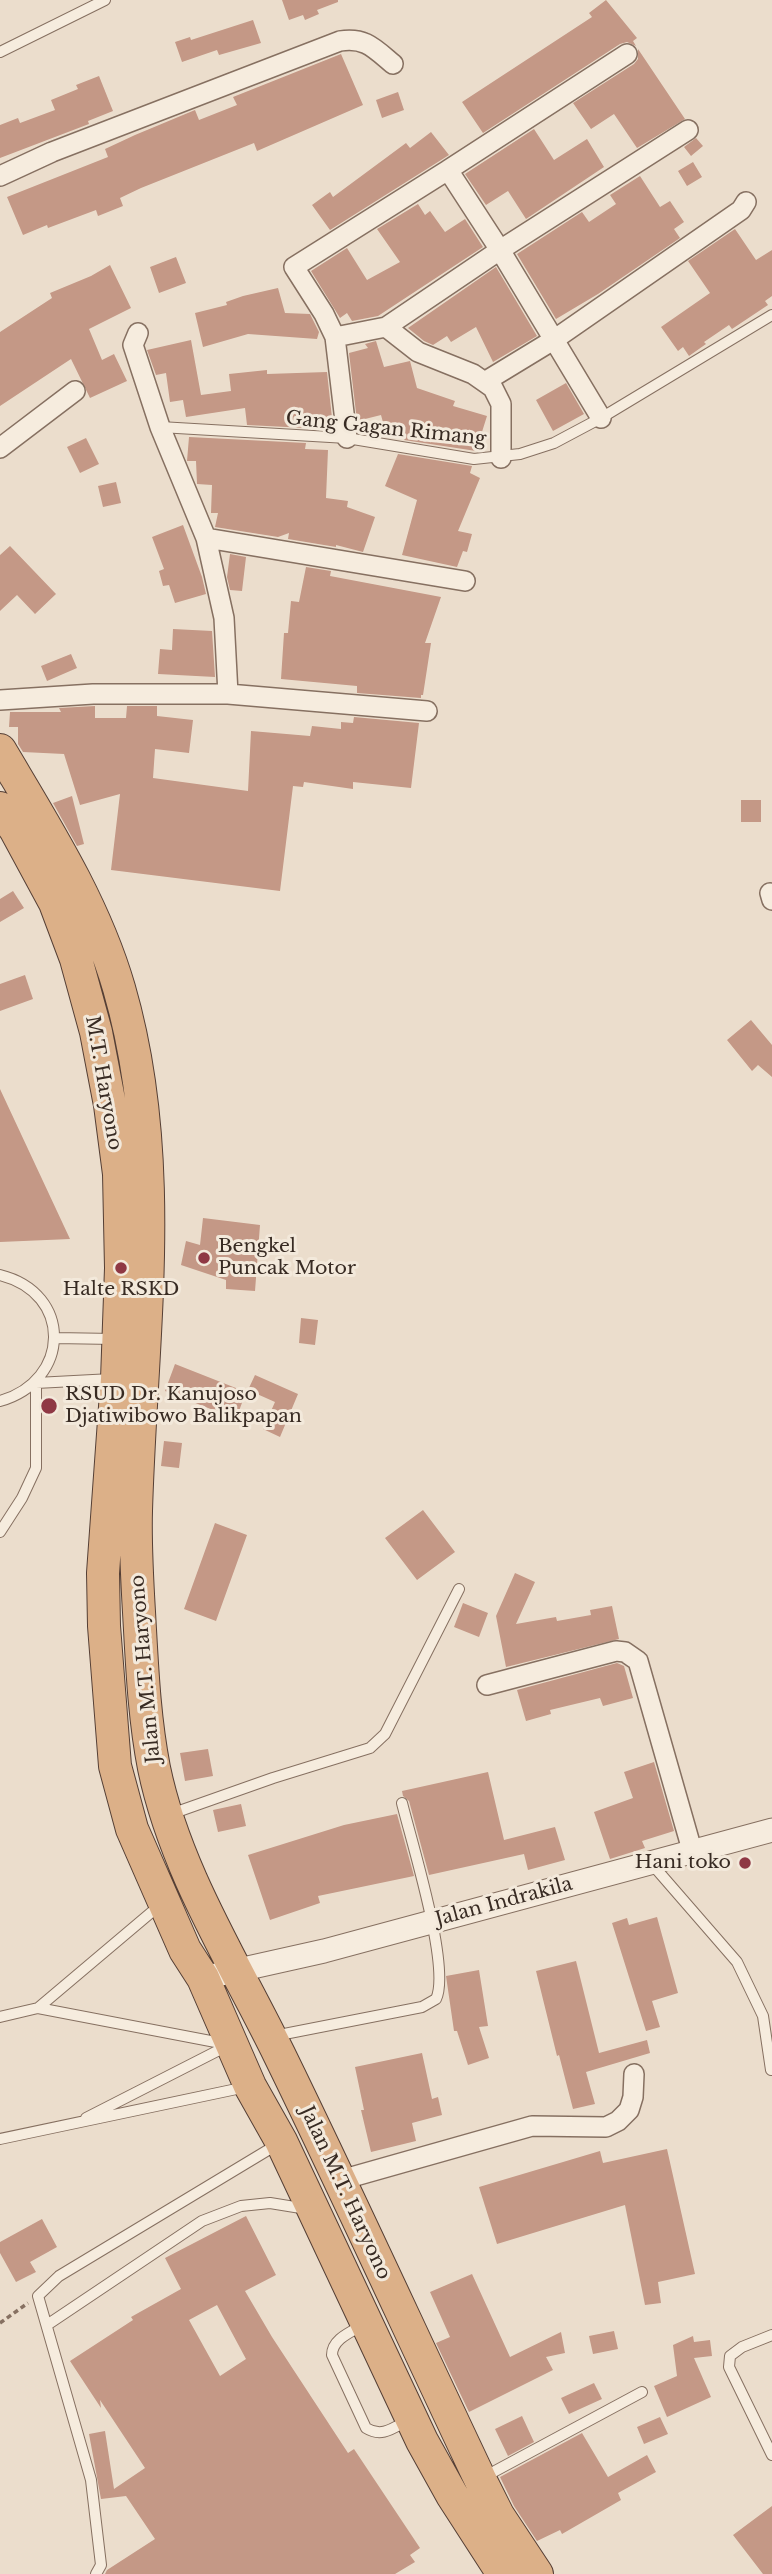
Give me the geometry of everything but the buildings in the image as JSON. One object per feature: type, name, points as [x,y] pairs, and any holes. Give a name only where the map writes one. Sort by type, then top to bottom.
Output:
[{"type":"highway","name":"Jalan M.T. Haryono","points":[[0,750],[63,857],[104,940],[120,990],[143,1101],[149,1165],[150,1239],[103,1573],[110,1722],[115,1766],[132,1829],[185,1950],[203,1978],[230,2044],[281,2141],[412,2418],[452,2495],[503,2574]]},
{"type":"highway","name":"M.T. Haryono","points":[[0,810],[15,830],[55,903],[76,959],[96,1032],[110,1105],[119,1174],[119,1339],[130,1378]]},
{"type":"highway","name":"Jalan M.T. Haryono","points":[[130,1378],[141,1657],[148,1732],[155,1773],[167,1815],[193,1884],[341,2180],[480,2479],[498,2515],[537,2574]]},
{"type":"street","points":[[0,176],[52,152],[340,41],[355,39],[370,45],[393,64]]},
{"type":"street","points":[[347,438],[335,356],[335,337],[324,314],[294,267],[627,54]]},
{"type":"street","points":[[335,337],[386,327],[500,250],[688,130]]},
{"type":"street","points":[[448,170],[555,339],[601,418]]},
{"type":"street","points":[[486,381],[555,339],[741,210],[746,202]]},
{"type":"street","points":[[386,327],[418,352],[486,381],[493,388],[501,404],[500,457]]},
{"type":"street","points":[[138,333],[134,345],[160,427],[206,538],[224,618],[228,694]]},
{"type":"street","points":[[0,448],[75,391]]},
{"type":"street","points":[[206,538],[465,581]]},
{"type":"street","points":[[0,700],[93,694],[228,694],[427,711]]},
{"type":"street","points":[[487,1685],[617,1651],[632,1655],[638,1661],[692,1850]]},
{"type":"street","name":"Jalan Indrakila","points":[[203,1978],[324,1951],[692,1850],[771,1832]]},
{"type":"street","points":[[341,2180],[532,2126],[606,2127],[618,2122],[629,2110],[633,2097],[634,2074]]},
{"type":"lane","points":[[0,52],[105,0]]},
{"type":"lane","name":"Gang Gagan Rimang","points":[[160,427],[347,438],[474,459],[500,457],[535,450],[601,418],[772,315]]},
{"type":"lane","points":[[0,1275],[15,1279],[31,1288],[44,1303],[55,1338],[46,1370],[36,1383],[20,1395],[0,1401]]},
{"type":"lane","points":[[55,1338],[119,1339]]},
{"type":"lane","points":[[36,1383],[130,1378]]},
{"type":"lane","points":[[0,1532],[22,1498],[36,1468],[36,1383]]},
{"type":"lane","points":[[167,1815],[370,1748],[385,1734],[458,1589]]},
{"type":"lane","points":[[271,2037],[422,2007],[432,2002],[438,1994],[433,1920],[401,1803]]},
{"type":"lane","points":[[651,1862],[737,1962],[763,2016],[771,2070]]},
{"type":"lane","points":[[38,2008],[163,1903]]},
{"type":"lane","points":[[0,2017],[38,2008],[230,2044]]},
{"type":"lane","points":[[77,2123],[230,2044]]},
{"type":"lane","points":[[0,2139],[250,2086]]},
{"type":"lane","points":[[96,2574],[101,2565],[91,2480],[38,2296],[59,2276],[281,2141]]},
{"type":"lane","points":[[47,2325],[202,2221],[241,2206],[270,2203],[312,2210]]},
{"type":"lane","points":[[367,2322],[338,2340],[332,2348],[332,2355],[360,2416],[366,2428],[374,2433],[384,2433],[412,2418]]},
{"type":"lane","points":[[772,2335],[743,2347],[730,2356],[729,2367],[772,2455]]},
{"type":"lane","points":[[480,2479],[642,2392]]},
{"type":"path","points":[[0,2323],[38,2296]]},
{"type":"place","name":"Bengkel Puncak Motor","points":[[204,1258]]},
{"type":"place","name":"Halte RSKD","points":[[121,1268]]},
{"type":"place","name":"RSUD Dr. Kanujoso Djatiwibowo Balikpapan","points":[[49,1406]]},
{"type":"place","name":"Hani toko","points":[[745,1863]]}]
